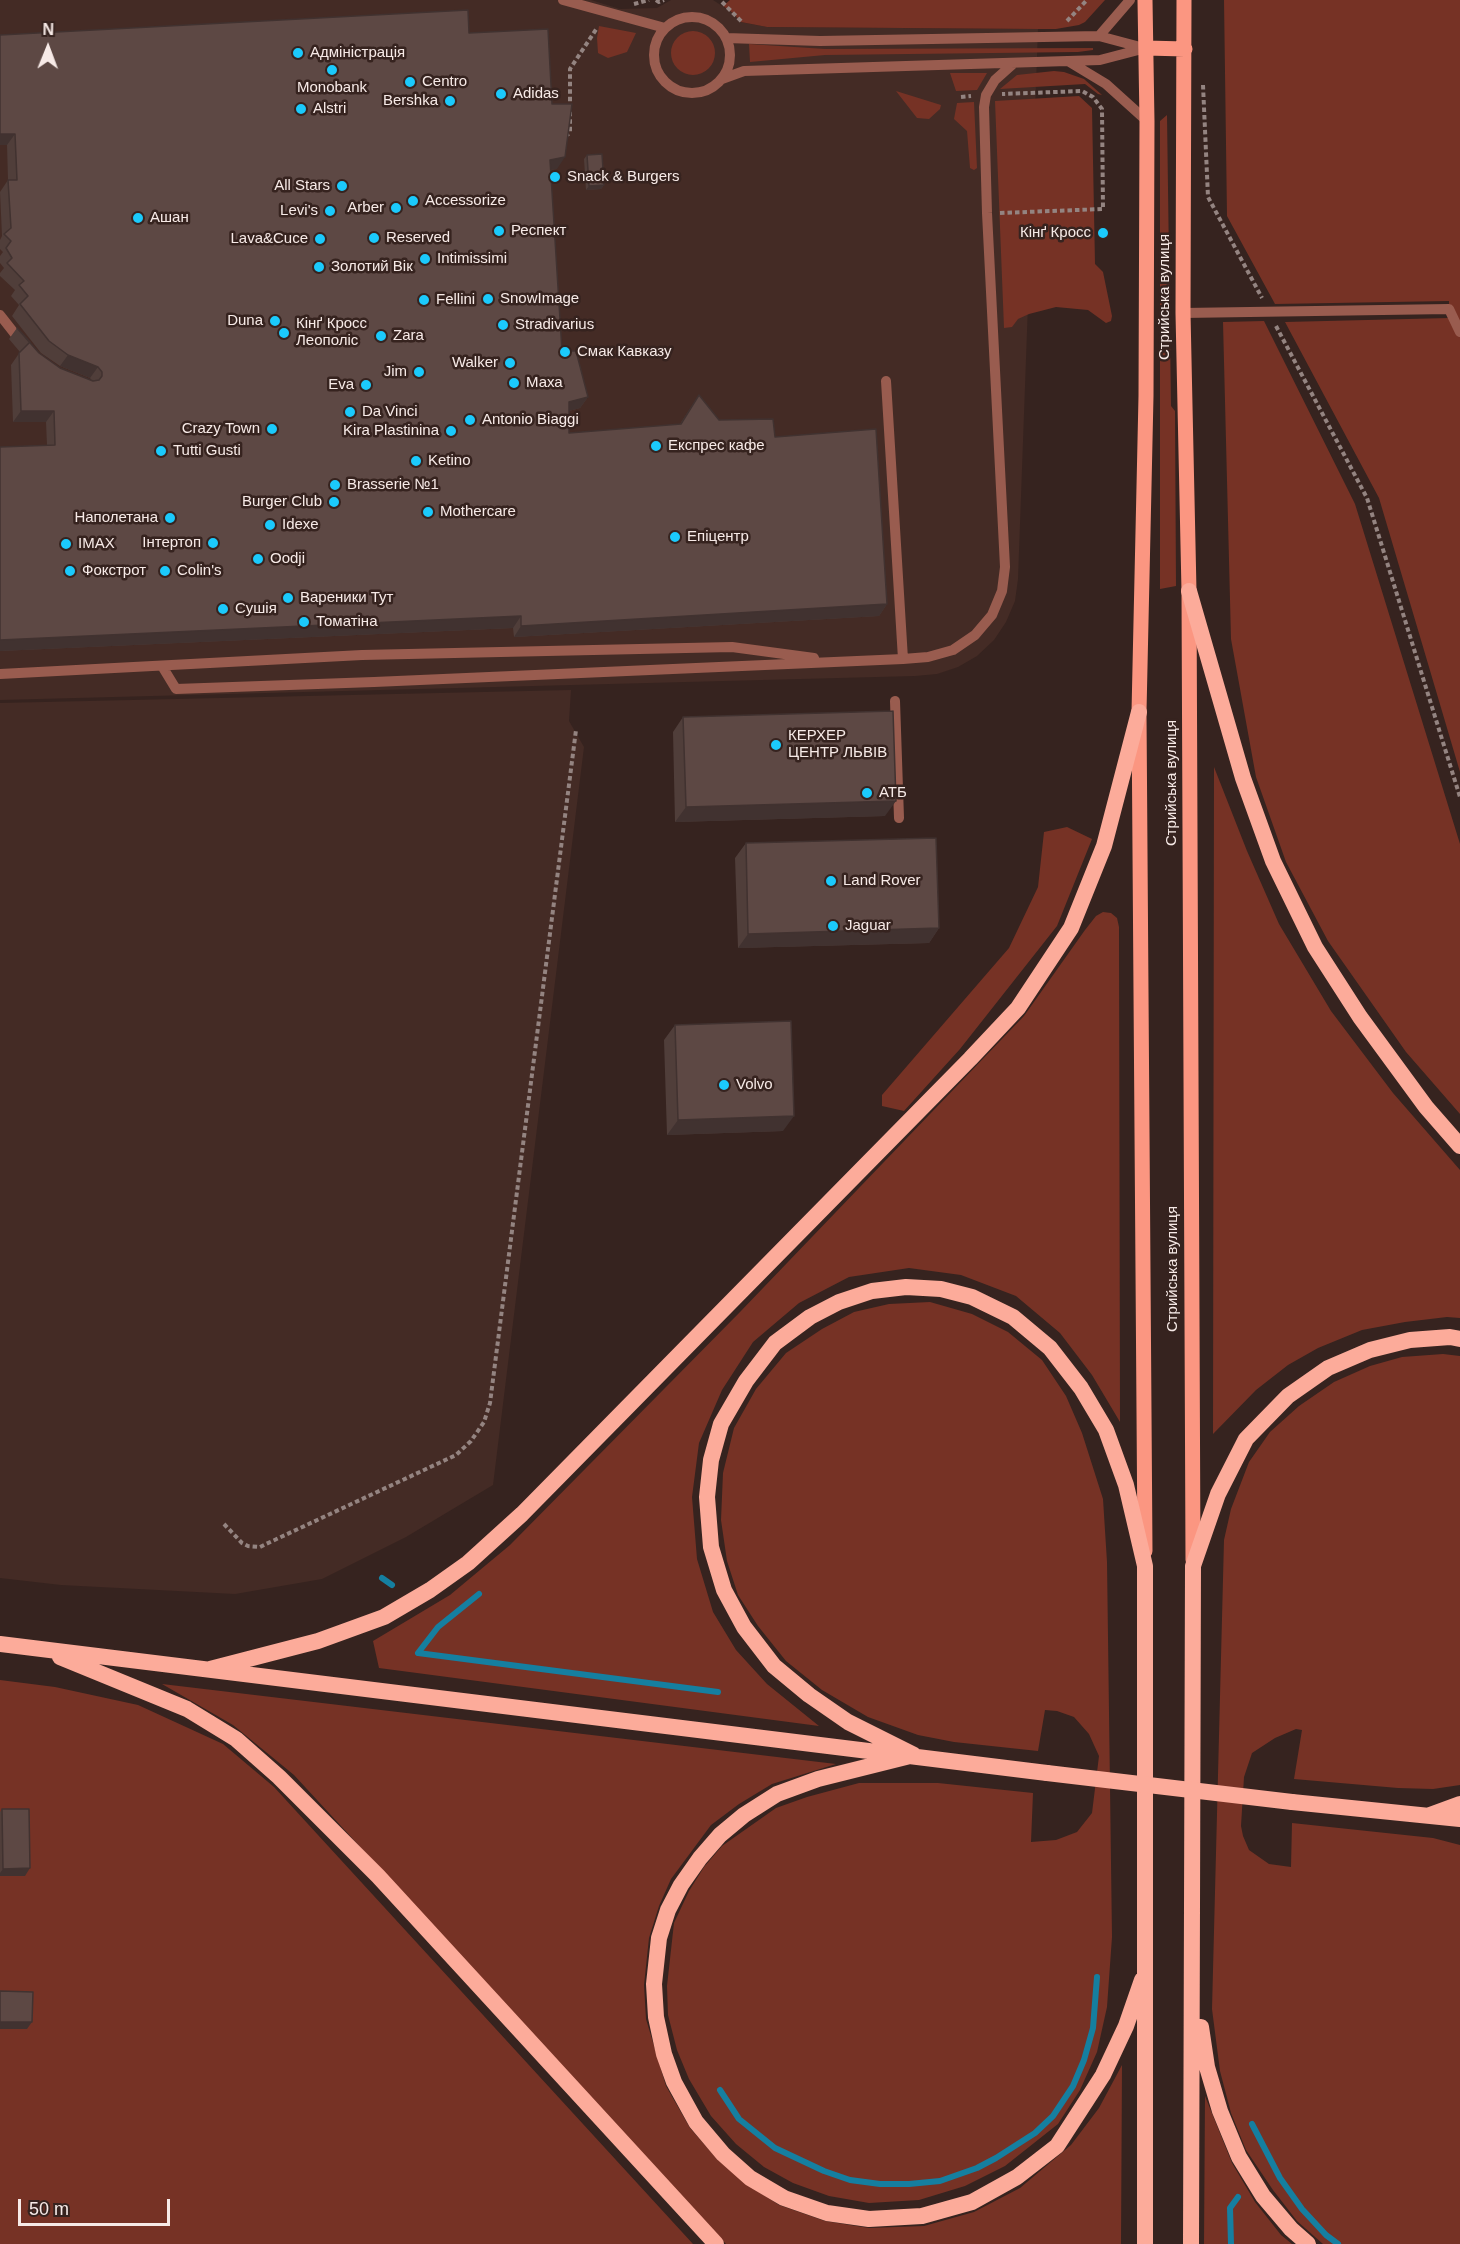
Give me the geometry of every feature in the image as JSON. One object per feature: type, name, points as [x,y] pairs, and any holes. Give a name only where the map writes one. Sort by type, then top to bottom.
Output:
[{"type":"highway","points":[[1189,591],[1243,778],[1278,872],[1315,947],[1360,1017],[1426,1107],[1460,1146]]},
{"type":"highway","points":[[210,1669],[318,1641],[376,1620],[430,1590],[468,1563],[522,1514],[970,1059],[1018,1008],[1071,928],[1104,846],[1139,712]]},
{"type":"highway","points":[[914,1755],[848,1722],[809,1695],[774,1666],[744,1627],[724,1590],[711,1547],[707,1497],[711,1460],[721,1424],[746,1381],[775,1343],[810,1317],[838,1302],[872,1291],[906,1287],[940,1289],[972,1297],[1013,1317],[1050,1348],[1081,1388],[1106,1430],[1126,1485],[1145,1566],[1145,2244]]},
{"type":"highway","points":[[1191,2244],[1193,1566],[1218,1494],[1246,1439],[1288,1396],[1328,1368],[1370,1350],[1410,1340],[1450,1337],[1460,1339]]},
{"type":"highway","points":[[0,1644],[1047,1773],[1460,1820]]},
{"type":"highway","points":[[40,1649],[187,1709],[236,1739],[318,1814],[378,1876],[716,2244]]},
{"type":"highway","points":[[914,1755],[818,1779],[777,1794],[744,1815],[720,1835],[681,1885],[668,1910],[659,1938],[654,1984],[656,2018],[664,2054],[674,2082],[696,2122],[723,2154],[750,2178],[784,2198],[828,2213],[869,2219],[922,2216],[972,2202],[1017,2177],[1057,2146],[1103,2075],[1126,2026],[1146,1966]]},
{"type":"highway","points":[[1428,1816],[1460,1804]]},
{"type":"highway","points":[[1428,1816],[1460,1828]]},
{"type":"highway","points":[[1193,1975],[1207,2067],[1220,2110],[1239,2157],[1263,2196],[1291,2229],[1308,2244]]},
{"type":"main road","name":"Стрийська вулиця","points":[[1145,0],[1147,121],[1143,557],[1139,712],[1145,1566]]},
{"type":"main road","name":"Стрийська вулиця","points":[[1184,0],[1183,313],[1189,591],[1193,1566]]},
{"type":"main road","points":[[1146,48],[1185,49]]},
{"type":"lane","points":[[563,0],[665,28]]},
{"type":"lane","points":[[1099,36],[1130,0]]},
{"type":"lane","points":[[722,79],[730,59],[730,48],[726,38],[712,23],[693,17],[673,21],[659,35],[653,52],[657,71],[669,86],[678,91],[697,93],[706,91],[722,79],[744,71],[1100,60],[1146,48]]},
{"type":"lane","points":[[726,38],[820,41],[1099,36],[1146,48]]},
{"type":"lane","points":[[1068,61],[1107,84],[1147,121]]},
{"type":"lane","points":[[162,666],[176,689],[903,659],[928,657],[953,650],[975,635],[992,615],[1002,591],[1005,567],[987,213],[984,107],[986,95],[995,80],[1014,63]]},
{"type":"lane","points":[[1183,313],[1449,309],[1460,332]]},
{"type":"lane","points":[[0,315],[29,351]]},
{"type":"lane","points":[[886,381],[903,659]]},
{"type":"lane","points":[[0,674],[362,655],[732,647],[842,662]]},
{"type":"lane","points":[[895,701],[898,818]]},
{"type":"path","points":[[656,0],[659,2],[664,0]]},
{"type":"path","points":[[721,0],[742,21]]},
{"type":"path","points":[[1063,25],[1087,0]]},
{"type":"path","points":[[561,139],[570,133],[570,69],[597,28]]},
{"type":"path","points":[[1203,84],[1208,196],[1366,498],[1460,797]]},
{"type":"path","points":[[987,213],[1103,209],[1102,109],[1093,97],[1082,91],[998,95]]},
{"type":"path","points":[[961,97],[971,96]]},
{"type":"path","points":[[224,1524],[242,1543],[260,1547],[456,1455],[471,1441],[484,1422],[490,1403],[576,730]]},
{"type":"shaded area","points":[[0,0],[591,0],[620,9],[657,8],[671,0],[713,0],[733,13],[741,22],[767,27],[1038,29],[1018,579],[1015,601],[1006,622],[994,640],[977,656],[958,667],[937,674],[915,676],[0,700]]},
{"type":"shaded area","points":[[730,0],[1105,0],[1085,22],[1079,25],[1038,29],[767,27],[741,22],[723,6]]},
{"type":"shaded area","points":[[1224,0],[1460,0],[1460,772],[1379,498],[1285,322],[1449,318],[1449,301],[1275,304],[1227,216]]},
{"type":"shaded area","points":[[599,26],[636,33],[627,52],[608,58],[598,53]]},
{"type":"shaded area","points":[[693,31],[708,38],[715,53],[708,68],[693,75],[678,68],[671,53],[678,38]]},
{"type":"shaded area","points":[[749,44],[825,49],[1093,48],[1093,50],[825,55],[750,62]]},
{"type":"shaded area","points":[[1054,71],[1084,79],[1102,95],[1085,84],[1000,89],[1017,75]]},
{"type":"shaded area","points":[[950,73],[987,73],[977,90],[956,91]]},
{"type":"shaded area","points":[[896,91],[941,105],[940,109],[929,119],[917,118]]},
{"type":"shaded area","points":[[1079,96],[1092,108],[1095,264],[1103,272],[1111,321],[1106,323],[1088,310],[1056,307],[1029,314],[1018,319],[1012,327],[1004,328],[995,101]]},
{"type":"shaded area","points":[[974,102],[977,168],[974,170],[970,168],[967,131],[954,119],[957,103]]},
{"type":"shaded area","points":[[1167,115],[1171,406],[1175,411],[1176,586],[1160,589],[1160,121]]},
{"type":"shaded area","points":[[1264,321],[1355,504],[1460,844],[1460,1114],[1406,1052],[1328,941],[1286,862],[1256,777],[1231,639],[1223,322]]},
{"type":"shaded area","points":[[571,690],[569,721],[584,747],[493,1485],[406,1537],[322,1579],[235,1594],[61,1585],[0,1578],[0,703]]},
{"type":"shaded area","points":[[1214,767],[1279,924],[1331,1011],[1393,1093],[1460,1170],[1460,1318],[1447,1317],[1405,1322],[1362,1330],[1318,1348],[1288,1365],[1256,1390],[1213,1434]]},
{"type":"shaded area","points":[[1067,827],[1092,839],[1057,926],[960,1049],[904,1111],[882,1106],[882,1095],[1009,948],[1038,887],[1044,832]]},
{"type":"shaded area","points":[[1103,912],[1111,913],[1117,918],[1119,927],[1120,1422],[1092,1375],[1060,1333],[1016,1296],[961,1275],[909,1268],[849,1277],[799,1303],[753,1342],[722,1390],[699,1443],[692,1497],[697,1559],[713,1612],[736,1650],[767,1684],[819,1726],[379,1668],[373,1641],[450,1595],[510,1545],[740,1312],[1024,1016],[1085,930],[1096,916]]},
{"type":"shaded area","points":[[930,1302],[972,1314],[1008,1332],[1042,1360],[1066,1396],[1082,1433],[1103,1499],[1107,1562],[1112,1937],[1107,2007],[1097,2052],[1080,2090],[1058,2124],[1005,2166],[965,2186],[919,2200],[869,2203],[829,2196],[793,2183],[764,2167],[736,2144],[711,2116],[689,2079],[677,2050],[668,2015],[667,1986],[674,1923],[689,1891],[704,1867],[722,1846],[776,1808],[859,1783],[938,1783],[1033,1793],[1031,1842],[1056,1840],[1077,1832],[1092,1813],[1099,1756],[1089,1734],[1074,1717],[1057,1711],[1045,1710],[1038,1751],[954,1742],[918,1735],[868,1717],[822,1690],[786,1661],[758,1626],[738,1595],[727,1561],[721,1520],[723,1473],[734,1428],[756,1389],[786,1353],[822,1329],[854,1312],[889,1304]]},
{"type":"shaded area","points":[[1443,1354],[1460,1356],[1460,1785],[1433,1789],[1398,1788],[1294,1779],[1302,1730],[1296,1729],[1275,1738],[1252,1753],[1244,1777],[1241,1826],[1243,1836],[1249,1850],[1269,1864],[1291,1867],[1292,1823],[1433,1838],[1460,1845],[1460,2244],[1323,2244],[1297,2221],[1246,2150],[1231,2113],[1220,2071],[1212,2009],[1224,1540],[1231,1509],[1249,1462],[1270,1432],[1299,1406],[1334,1382],[1370,1366],[1402,1357]]},
{"type":"shaded area","points":[[0,1680],[55,1687],[138,1705],[223,1744],[274,1787],[693,2244],[0,2244]]},
{"type":"shaded area","points":[[162,1684],[836,1764],[772,1784],[739,1804],[711,1825],[671,1879],[659,1906],[649,1938],[644,1985],[646,2019],[666,2086],[690,2128],[718,2160],[747,2184],[779,2205],[825,2221],[869,2228],[924,2226],[974,2212],[1020,2188],[1071,2145],[1099,2108],[1122,2065],[1121,2244],[726,2244],[294,1775],[233,1725]]},
{"type":"shaded area","points":[[1205,2096],[1232,2163],[1255,2202],[1281,2235],[1292,2244],[1204,2244]]},
{"type":"building","name":"Кінґ Кросс Леополіс","points":[[468,10],[469,33],[548,29],[552,104],[572,104],[565,157],[550,160],[562,351],[576,351],[588,397],[569,402],[569,433],[681,424],[699,395],[719,420],[773,419],[775,437],[876,429],[887,604],[521,626],[521,616],[0,640],[0,447],[55,445],[54,411],[21,411],[19,353],[30,342],[39,353],[60,368],[93,381],[99,380],[102,376],[98,367],[68,355],[49,341],[20,304],[28,296],[19,285],[24,281],[7,263],[12,258],[6,248],[11,241],[4,234],[11,228],[8,180],[17,180],[15,134],[0,134],[0,35]]},
{"type":"building","points":[[602,154],[604,185],[589,186],[587,155]]},
{"type":"building","points":[[893,711],[896,801],[686,807],[683,717]]},
{"type":"building","points":[[936,838],[939,928],[748,934],[746,843]]},
{"type":"building","name":"Volvo","points":[[791,1021],[794,1116],[678,1120],[675,1025]]},
{"type":"building","points":[[2,1809],[29,1809],[30,1868],[3,1869]]},
{"type":"building","points":[[0,1991],[33,1992],[32,2022],[0,2022]]},
{"type":"waterway","points":[[382,1578],[392,1585]]},
{"type":"waterway","points":[[479,1594],[438,1627],[418,1653],[718,1692]]},
{"type":"waterway","points":[[720,2090],[739,2119],[775,2148],[824,2171],[850,2180],[880,2184],[940,2181],[977,2168],[996,2158],[1035,2133],[1053,2116],[1073,2086],[1084,2060],[1093,2028],[1097,1977]]},
{"type":"waterway","points":[[1252,2124],[1280,2178],[1302,2209],[1326,2235],[1338,2244]]},
{"type":"waterway","points":[[1231,2244],[1230,2208],[1238,2197]]},
{"type":"place","name":"Адміністрація","points":[[298,53]]},
{"type":"place","name":"Monobank","points":[[332,70]]},
{"type":"place","name":"Centro","points":[[410,82]]},
{"type":"place","name":"Adidas","points":[[501,94]]},
{"type":"place","name":"Bershka","points":[[450,101]]},
{"type":"place","name":"Alstri","points":[[301,109]]},
{"type":"place","name":"Snack & Burgers","points":[[555,177]]},
{"type":"place","name":"All Stars","points":[[342,186]]},
{"type":"place","name":"Accessorize","points":[[413,201]]},
{"type":"place","name":"Arber","points":[[396,208]]},
{"type":"place","name":"Levi's","points":[[330,211]]},
{"type":"place","name":"Ашан","points":[[138,218]]},
{"type":"place","name":"Респект","points":[[499,231]]},
{"type":"place","name":"Кінґ Кросс","points":[[1103,233]]},
{"type":"place","name":"Reserved","points":[[374,238]]},
{"type":"place","name":"Lava&Cuce","points":[[320,239]]},
{"type":"place","name":"Intimissimi","points":[[425,259]]},
{"type":"place","name":"Золотий Вік","points":[[319,267]]},
{"type":"place","name":"SnowImage","points":[[488,299]]},
{"type":"place","name":"Fellini","points":[[424,300]]},
{"type":"place","name":"Duna","points":[[275,321]]},
{"type":"place","name":"Stradivarius","points":[[503,325]]},
{"type":"place","name":"Кінґ Кросс Леополіс","points":[[284,333]]},
{"type":"place","name":"Zara","points":[[381,336]]},
{"type":"place","name":"Смак Кавказу","points":[[565,352]]},
{"type":"place","name":"Walker","points":[[510,363]]},
{"type":"place","name":"Jim","points":[[419,372]]},
{"type":"place","name":"Маха","points":[[514,383]]},
{"type":"place","name":"Eva","points":[[366,385]]},
{"type":"place","name":"Da Vinci","points":[[350,412]]},
{"type":"place","name":"Antonio Biaggi","points":[[470,420]]},
{"type":"place","name":"Crazy Town","points":[[272,429]]},
{"type":"place","name":"Kira Plastinina","points":[[451,431]]},
{"type":"place","name":"Експрес кафе","points":[[656,446]]},
{"type":"place","name":"Tutti Gusti","points":[[161,451]]},
{"type":"place","name":"Ketino","points":[[416,461]]},
{"type":"place","name":"Brasserie №1","points":[[335,485]]},
{"type":"place","name":"Burger Club","points":[[334,502]]},
{"type":"place","name":"Mothercare","points":[[428,512]]},
{"type":"place","name":"Наполетана","points":[[170,518]]},
{"type":"place","name":"Idexe","points":[[270,525]]},
{"type":"place","name":"Епіцентр","points":[[675,537]]},
{"type":"place","name":"Інтертоп","points":[[213,543]]},
{"type":"place","name":"IMAX","points":[[66,544]]},
{"type":"place","name":"Oodji","points":[[258,559]]},
{"type":"place","name":"Фокстрот","points":[[70,571]]},
{"type":"place","name":"Colin's","points":[[165,571]]},
{"type":"place","name":"Вареники Тут","points":[[288,598]]},
{"type":"place","name":"Сушія","points":[[223,609]]},
{"type":"place","name":"Томатіна","points":[[304,622]]},
{"type":"place","name":"КЕРХЕР ЦЕНТР ЛЬВІВ","points":[[776,745]]},
{"type":"place","name":"АТБ","points":[[867,793]]},
{"type":"place","name":"Land Rover","points":[[831,881]]},
{"type":"place","name":"Jaguar","points":[[833,926]]},
{"type":"place","name":"Volvo","points":[[724,1085]]}]
